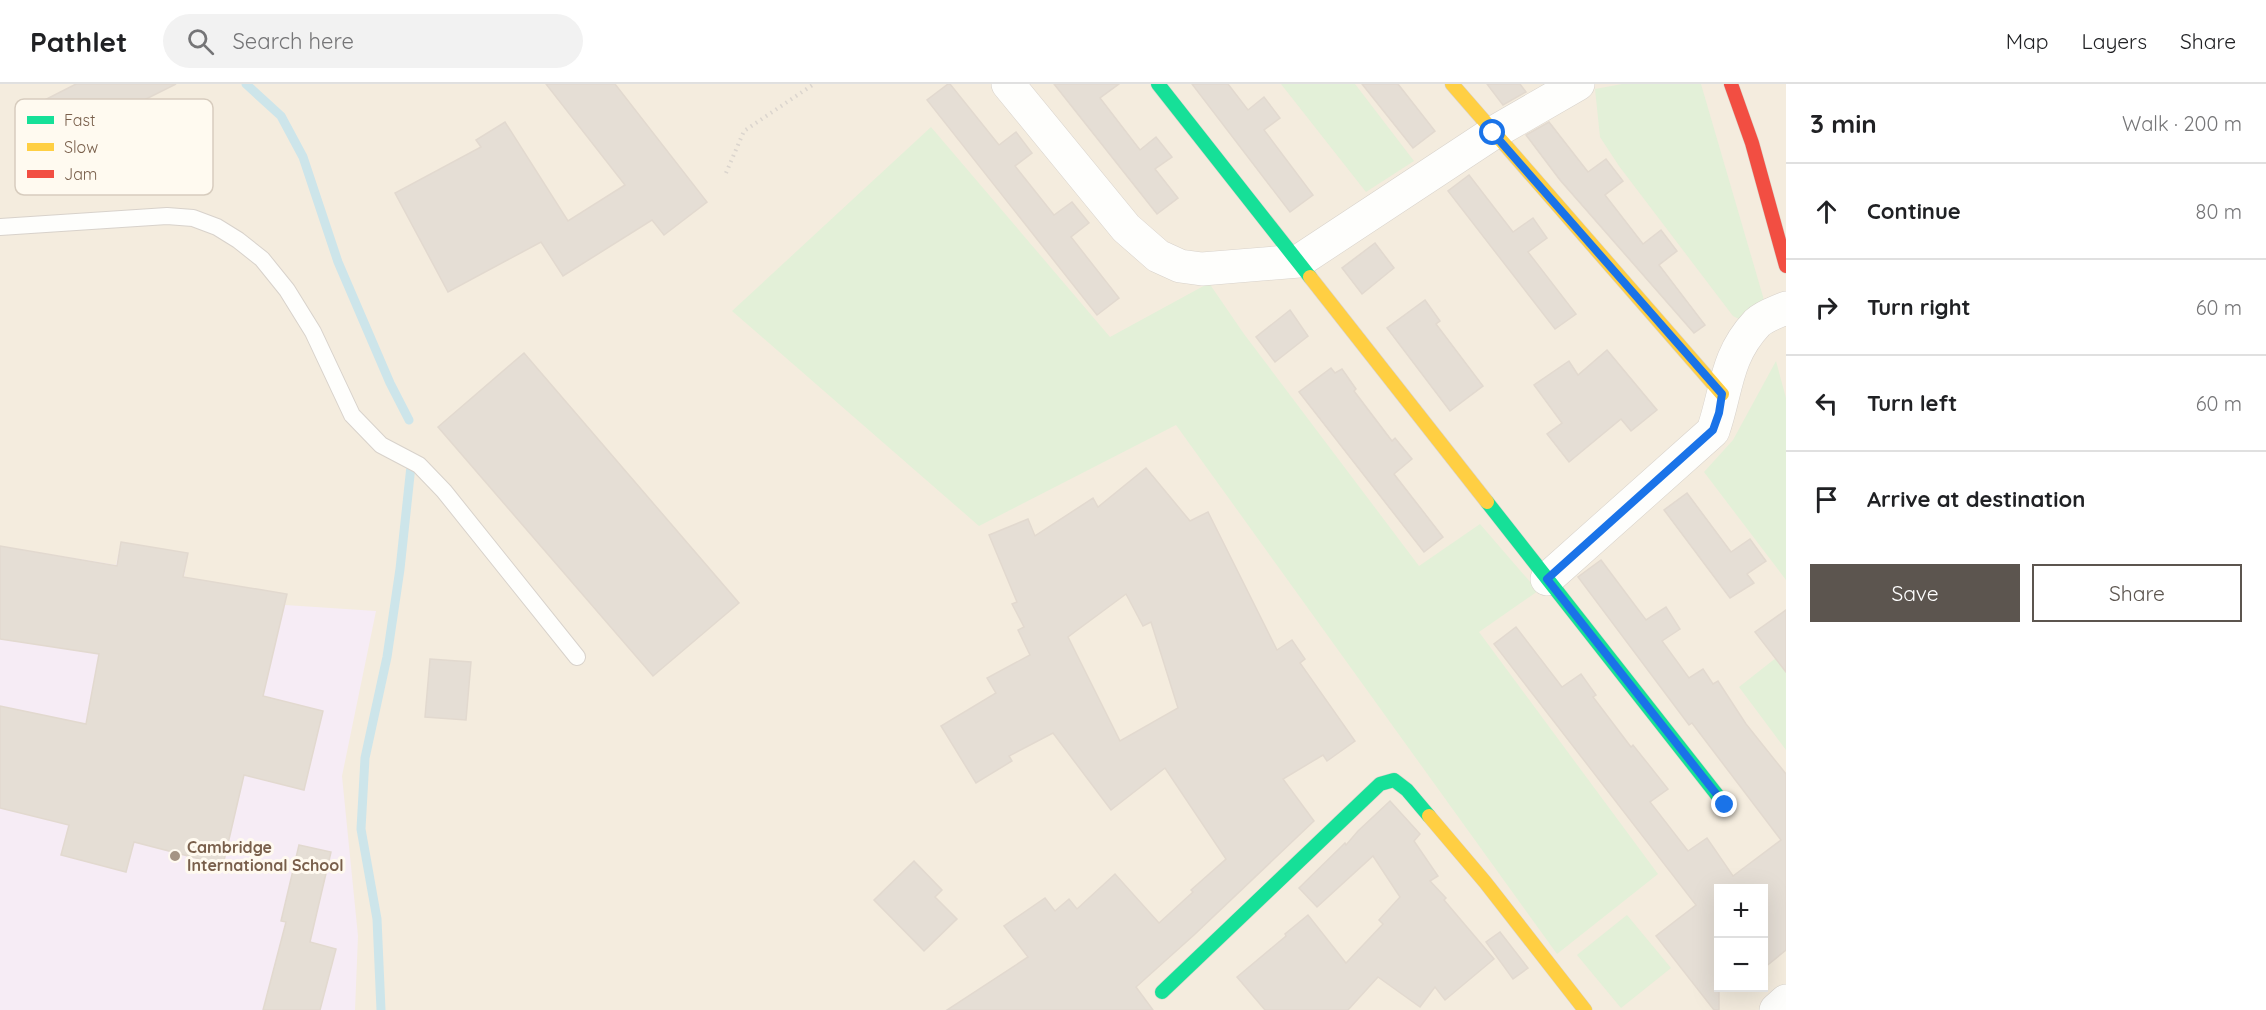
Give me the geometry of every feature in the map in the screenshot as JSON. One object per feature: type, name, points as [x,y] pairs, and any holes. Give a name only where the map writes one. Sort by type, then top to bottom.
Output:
[{"type":"street","points":[[1008,84],[1126,228],[1158,256],[1180,266],[1202,269],[1299,261],[1493,133],[1578,84]]},
{"type":"street","points":[[1158,84],[1725,805]]},
{"type":"street","points":[[1452,84],[1722,394]]},
{"type":"street","points":[[1731,84],[1752,143],[1786,266]]},
{"type":"street","points":[[1547,579],[1713,430],[1731,362],[1758,322],[1786,308]]},
{"type":"street","points":[[1162,992],[1380,784],[1394,780],[1407,790],[1485,882],[1586,1010]]},
{"type":"street","points":[[1776,1010],[1786,1001]]},
{"type":"lane","points":[[0,227],[167,216],[193,218],[217,227],[238,240],[262,260],[287,290],[313,332],[352,415],[381,445],[419,465],[444,491],[577,657]]},
{"type":"path","points":[[726,173],[744,131],[814,84]]},
{"type":"shaded area","points":[[0,84],[1786,84],[1786,1010],[0,1010]]},
{"type":"shaded area","name":"Cambridge International School","points":[[121,542],[188,553],[184,577],[287,594],[285,605],[376,611],[342,776],[358,936],[355,1010],[0,1010],[0,546],[116,565]]},
{"type":"green space","points":[[1281,84],[1355,84],[1414,161],[1366,192]]},
{"type":"green space","points":[[1622,84],[1701,84],[1764,300],[1743,321],[1733,316],[1619,166],[1600,137],[1595,89]]},
{"type":"green space","points":[[931,127],[1110,337],[1209,283],[1244,334],[1419,566],[1480,524],[1538,591],[1479,632],[1658,874],[1557,954],[1176,425],[979,526],[732,311]]},
{"type":"green space","points":[[1776,361],[1786,398],[1786,580],[1704,472],[1733,440]]},
{"type":"green space","points":[[1786,650],[1786,750],[1739,687]]},
{"type":"green space","points":[[1627,915],[1671,968],[1621,1008],[1577,955]]},
{"type":"building","points":[[76,84],[176,84],[146,99],[46,99]]},
{"type":"building","points":[[546,84],[615,84],[707,202],[664,235],[652,220],[563,276],[541,242],[448,292],[395,193],[481,147],[476,140],[505,122],[568,221],[625,185]]},
{"type":"building","points":[[948,84],[999,145],[1016,132],[1032,153],[1015,166],[1054,215],[1072,202],[1089,223],[1071,237],[1119,298],[1097,315],[927,100]]},
{"type":"building","points":[[1054,84],[1119,84],[1100,98],[1140,150],[1156,137],[1172,157],[1155,169],[1178,198],[1157,214]]},
{"type":"building","points":[[1192,84],[1228,84],[1248,110],[1264,97],[1280,118],[1264,130],[1313,195],[1290,212]]},
{"type":"building","points":[[1362,84],[1398,84],[1435,131],[1413,148]]},
{"type":"building","points":[[1487,84],[1520,84],[1526,92],[1503,105]]},
{"type":"building","points":[[1549,122],[1588,172],[1606,159],[1623,181],[1605,195],[1643,244],[1661,230],[1677,251],[1659,265],[1705,325],[1694,333],[1560,180],[1526,135]]},
{"type":"building","points":[[1469,175],[1513,232],[1533,218],[1547,238],[1528,252],[1576,314],[1555,329],[1448,191]]},
{"type":"building","points":[[1375,243],[1394,268],[1362,294],[1342,268]]},
{"type":"building","points":[[1425,300],[1440,321],[1436,324],[1483,386],[1450,411],[1387,328]]},
{"type":"building","points":[[1290,310],[1308,336],[1275,362],[1256,337]]},
{"type":"building","points":[[1607,350],[1657,410],[1631,431],[1621,419],[1569,462],[1547,434],[1562,423],[1534,385],[1569,361],[1578,375]]},
{"type":"building","points":[[524,353],[739,603],[653,676],[438,427]]},
{"type":"building","points":[[1331,368],[1335,373],[1342,369],[1356,389],[1354,391],[1392,441],[1395,438],[1412,459],[1394,474],[1443,537],[1424,552],[1299,392]]},
{"type":"building","points":[[1146,468],[1190,521],[1208,512],[1277,650],[1292,640],[1305,659],[1300,663],[1355,741],[1327,761],[1323,755],[1283,779],[1314,821],[1136,987],[1153,1010],[947,1010],[1028,957],[1004,926],[1045,898],[1055,911],[1069,899],[1077,909],[1115,874],[1159,923],[1226,859],[1165,768],[1111,810],[1053,733],[1009,756],[1012,761],[976,783],[941,726],[996,693],[987,678],[1030,655],[1018,630],[1024,627],[1012,604],[1017,602],[989,535],[1028,519],[1035,536],[1093,498],[1098,507]],"holes":[[[1126,594],[1143,626],[1151,622],[1178,708],[1120,741],[1068,637]]]},
{"type":"building","points":[[1687,493],[1731,552],[1750,539],[1766,561],[1747,574],[1754,583],[1730,598],[1664,510]]},
{"type":"building","points":[[121,542],[188,553],[183,577],[287,594],[263,696],[323,711],[304,790],[244,775],[223,865],[134,842],[126,872],[61,855],[69,825],[0,808],[0,706],[86,724],[99,654],[0,639],[0,546],[117,566]]},
{"type":"building","points":[[1601,560],[1646,620],[1666,607],[1680,629],[1662,641],[1689,678],[1703,669],[1713,684],[1718,681],[1746,724],[1786,774],[1786,950],[1768,965],[1768,884],[1714,884],[1714,992],[1719,992],[1719,1010],[1714,1010],[1656,936],[1696,905],[1494,644],[1516,627],[1562,687],[1581,674],[1596,695],[1593,697],[1631,747],[1633,745],[1668,789],[1650,802],[1688,851],[1707,838],[1733,876],[1781,840],[1692,723],[1689,725],[1578,577]]},
{"type":"building","points":[[1786,610],[1786,672],[1755,632]]},
{"type":"building","points":[[430,659],[471,662],[466,720],[425,717]]},
{"type":"building","points":[[1390,801],[1420,834],[1414,841],[1438,876],[1430,881],[1494,959],[1445,1000],[1435,987],[1420,1007],[1378,977],[1348,1010],[1265,1010],[1237,977],[1286,936],[1285,934],[1308,915],[1346,963],[1383,924],[1379,920],[1400,897],[1373,856],[1317,907],[1299,888]]},
{"type":"building","points":[[299,845],[331,852],[310,942],[336,949],[320,1010],[263,1010],[286,922],[281,921]]},
{"type":"building","points":[[914,861],[942,890],[935,897],[957,919],[924,951],[874,900]]},
{"type":"building","points":[[1500,932],[1528,968],[1513,979],[1486,942]]},
{"type":"waterway","points":[[246,84],[281,116],[303,157],[338,262],[390,383],[409,420]]},
{"type":"waterway","points":[[381,1010],[377,919],[361,829],[365,758],[387,657],[400,569],[411,466]]},
{"type":"traffic: fast","points":[[1158,84],[1310,277]]},
{"type":"traffic: fast","points":[[1487,502],[1725,805]]},
{"type":"traffic: fast","points":[[1162,992],[1380,784],[1394,780],[1407,790],[1429,816]]},
{"type":"traffic: slow","points":[[1452,84],[1722,394]]},
{"type":"traffic: slow","points":[[1310,277],[1487,502]]},
{"type":"traffic: slow","points":[[1429,816],[1485,882],[1585,1010]]},
{"type":"traffic: jam","points":[[1731,84],[1752,143],[1786,266]]},
{"type":"place","name":"Cambridge International School","points":[[175,856]]},
{"type":"route","points":[[1493,133],[1722,394],[1713,430],[1547,579],[1725,805]]}]
